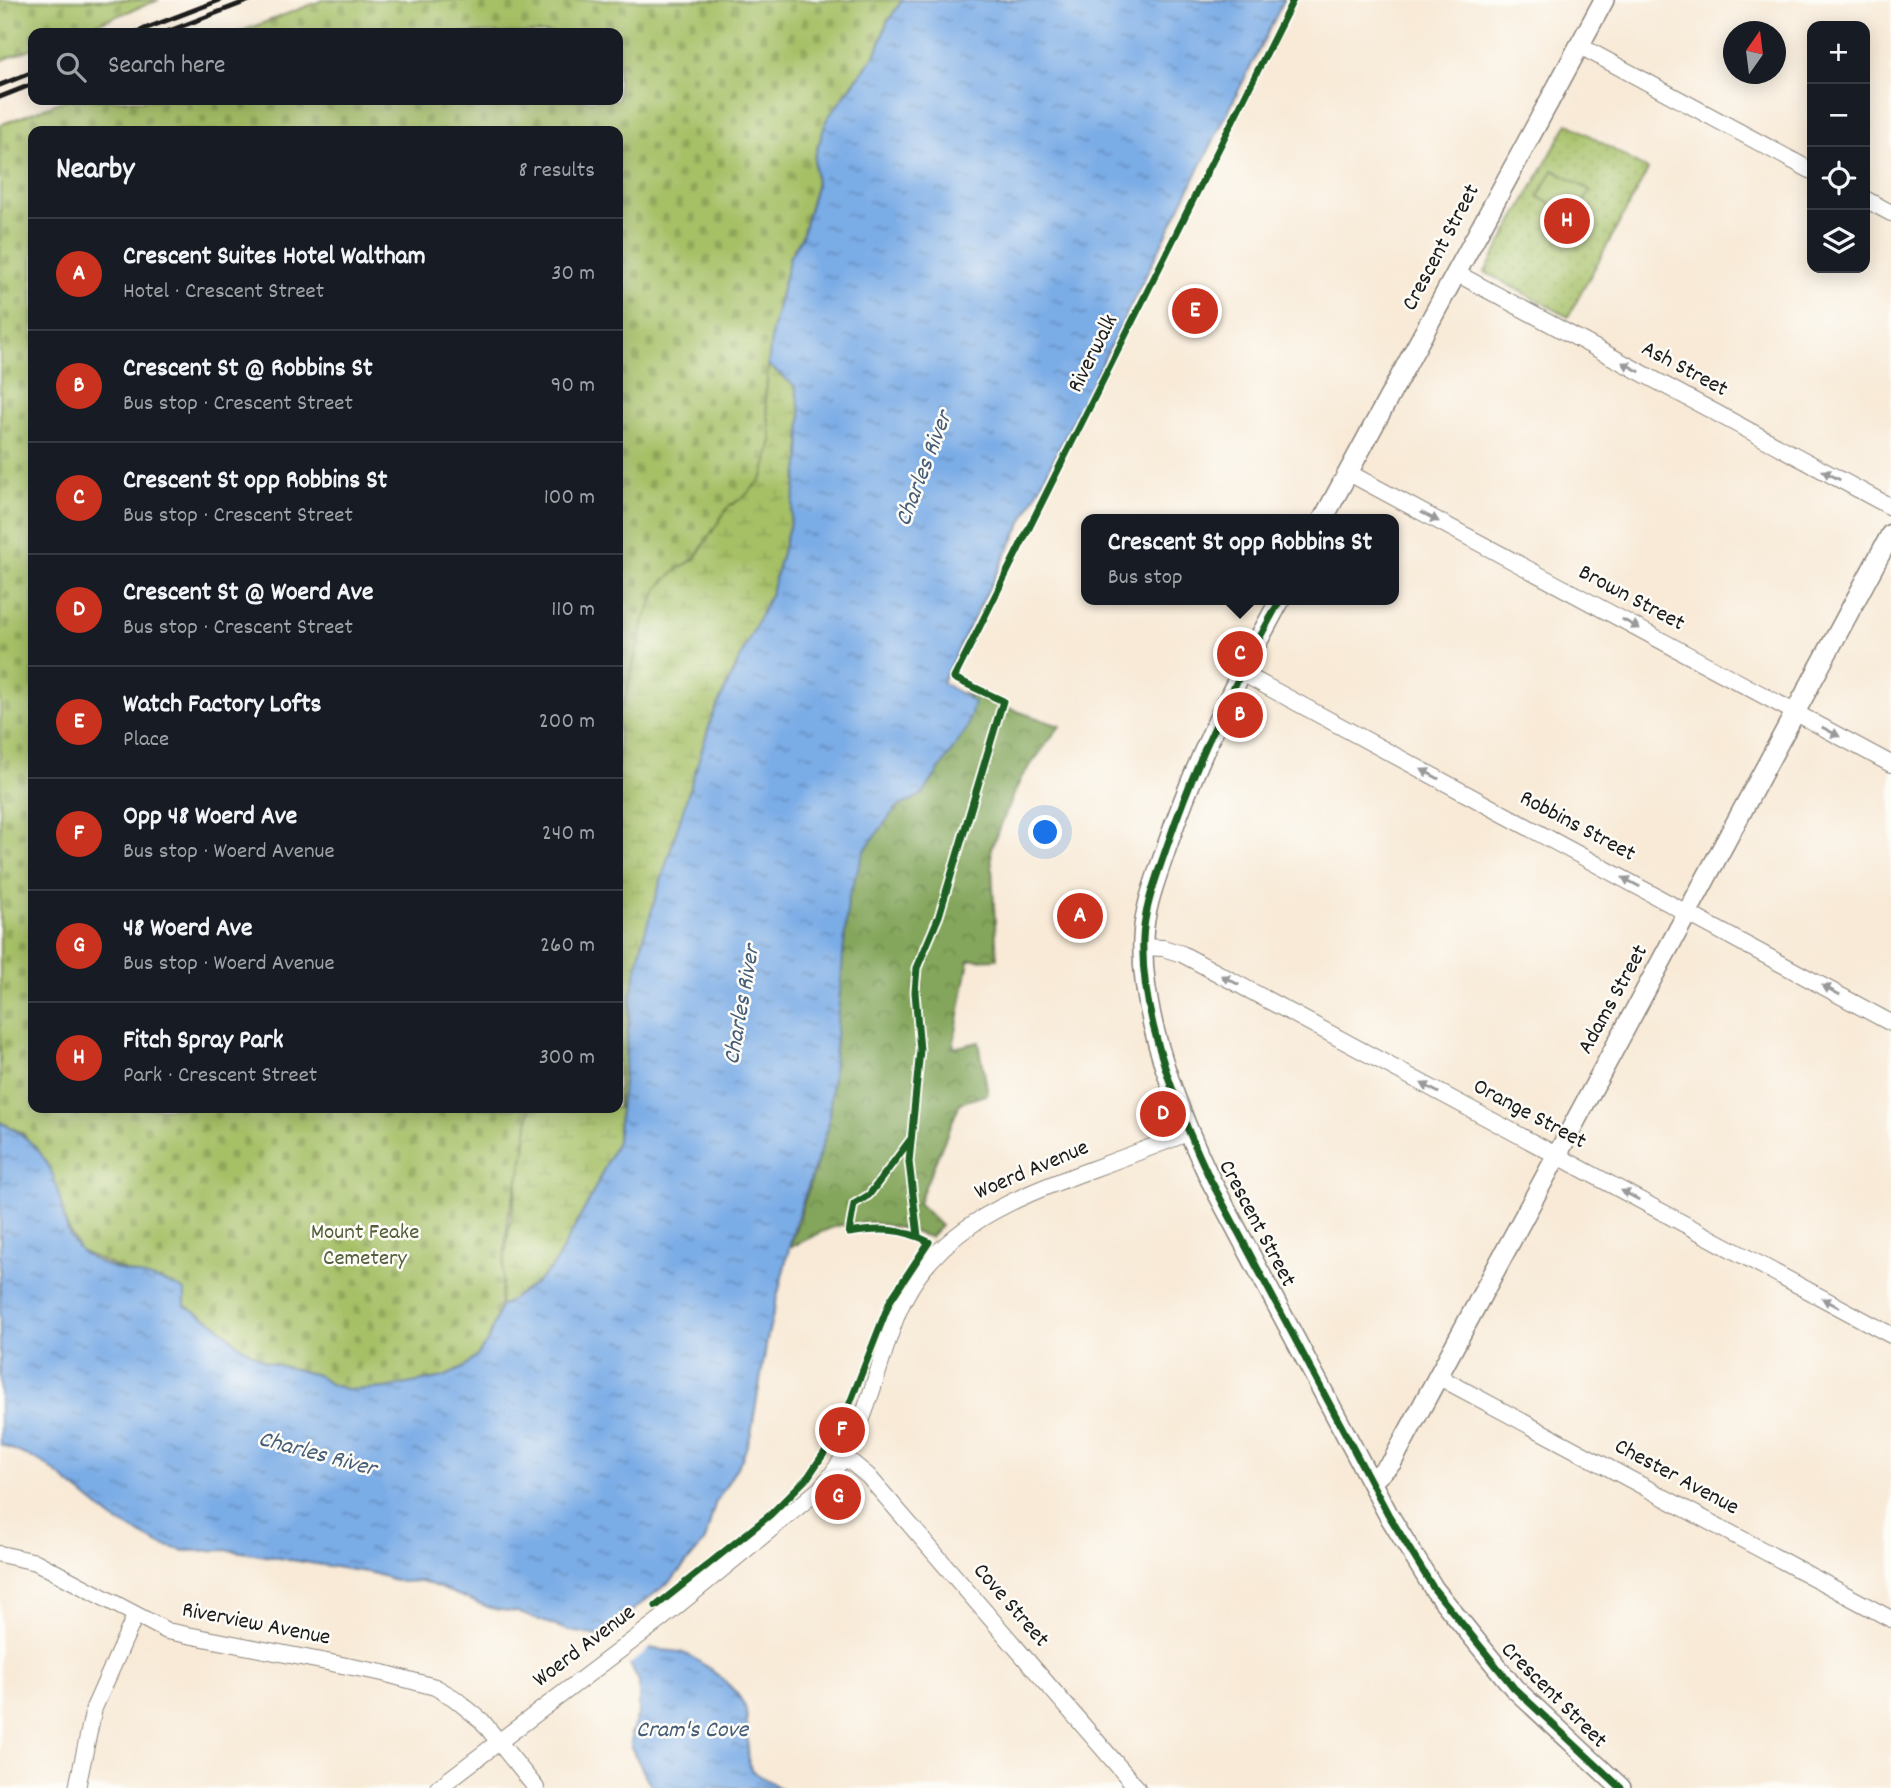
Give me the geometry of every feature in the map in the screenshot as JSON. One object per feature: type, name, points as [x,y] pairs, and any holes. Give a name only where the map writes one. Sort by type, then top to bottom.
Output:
[{"type":"street","name":"Crescent Street","points":[[1326,514],[1605,0]]},
{"type":"street","points":[[1580,46],[1807,168]]},
{"type":"street","points":[[1870,202],[1891,214]]},
{"type":"street","name":"Ash Street","points":[[1456,273],[1891,507]]},
{"type":"street","name":"Brown Street","points":[[1349,473],[1891,765]]},
{"type":"street","name":"Adams Street","points":[[1371,1482],[1389,1467],[1439,1377],[1891,534]]},
{"type":"street","name":"Crescent Street","points":[[1277,605],[1215,720],[1184,797],[1147,906],[1143,947],[1144,975],[1155,1025],[1190,1132],[1218,1194],[1371,1482],[1425,1576],[1464,1628],[1520,1694],[1621,1788]]},
{"type":"street","name":"Robbins Street","points":[[1240,672],[1891,1023]]},
{"type":"street","name":"Orange Street","points":[[1143,947],[1182,954],[1891,1335]]},
{"type":"street","name":"Woerd Avenue","points":[[438,1788],[661,1619],[802,1506],[830,1478],[845,1457],[861,1425],[900,1308],[916,1279],[944,1244],[966,1226],[1006,1203],[1190,1132]]},
{"type":"street","name":"Chester Avenue","points":[[1439,1377],[1891,1619]]},
{"type":"street","name":"Cove Street","points":[[845,1457],[868,1476],[1137,1788]]},
{"type":"street","name":"Riverview Avenue","points":[[0,1554],[36,1562],[135,1616],[189,1637],[424,1684],[464,1705],[499,1741],[536,1788]]},
{"type":"street","points":[[77,1788],[94,1708],[135,1616]]},
{"type":"green space","points":[[0,0],[159,0],[85,28],[28,28],[28,50],[0,61]]},
{"type":"green space","name":"Mount Feake Cemetery","points":[[323,0],[902,0],[887,23],[876,54],[853,83],[814,159],[816,186],[802,236],[790,256],[772,331],[765,399],[772,441],[763,477],[745,496],[728,507],[695,558],[673,573],[658,588],[644,621],[623,703],[623,126],[28,126],[28,1113],[529,1113],[524,1156],[508,1218],[500,1307],[488,1341],[463,1368],[444,1377],[386,1388],[350,1390],[332,1385],[317,1375],[266,1362],[238,1344],[215,1323],[185,1306],[185,1291],[141,1278],[80,1251],[65,1222],[53,1176],[23,1133],[0,1122],[0,125],[52,105],[623,105],[623,28],[250,28]]},
{"type":"green space","points":[[1568,123],[1648,170],[1568,317],[1485,272]]},
{"type":"green space","points":[[1553,170],[1590,190],[1575,217],[1538,197]]},
{"type":"green space","points":[[768,365],[795,386],[801,413],[800,459],[790,523],[771,593],[712,717],[632,989],[623,1080],[623,703],[644,621],[658,588],[673,573],[695,558],[728,507],[745,496],[772,441],[765,399]]},
{"type":"green space","points":[[962,692],[1060,726],[1021,778],[991,848],[997,959],[969,960],[953,1048],[979,1042],[988,1094],[960,1103],[918,1203],[941,1226],[930,1237],[886,1225],[852,1223],[827,1229],[790,1247],[828,1128],[848,899],[864,850],[896,808],[923,794],[967,728],[969,696]]},
{"type":"green space","points":[[529,1113],[620,1113],[617,1141],[590,1199],[553,1267],[536,1283],[500,1307],[505,1257]]},
{"type":"water","points":[[902,0],[1284,0],[942,682],[974,702],[967,728],[923,794],[896,808],[864,851],[848,899],[828,1128],[795,1224],[768,1335],[751,1434],[743,1457],[715,1504],[705,1541],[672,1580],[633,1610],[627,1620],[647,1647],[679,1652],[697,1660],[737,1694],[746,1711],[751,1770],[780,1788],[652,1788],[631,1747],[631,1734],[639,1712],[639,1681],[612,1631],[598,1636],[570,1631],[517,1612],[493,1609],[422,1581],[402,1582],[372,1573],[229,1550],[185,1551],[159,1544],[114,1520],[44,1463],[0,1444],[0,1122],[23,1136],[47,1163],[57,1186],[64,1220],[80,1250],[103,1264],[174,1285],[185,1291],[185,1306],[215,1323],[238,1344],[266,1362],[317,1375],[332,1385],[350,1390],[386,1388],[444,1377],[463,1368],[488,1341],[500,1307],[536,1283],[553,1267],[590,1199],[617,1141],[620,1113],[623,1113],[623,1080],[632,989],[644,935],[712,717],[771,593],[790,523],[800,459],[801,413],[795,386],[768,365],[772,331],[790,256],[802,236],[816,186],[814,159],[827,119],[876,54],[887,23]]},
{"type":"pier","points":[[632,1621],[645,1640],[653,1646],[629,1665],[612,1637]]},
{"type":"railway","points":[[147,28],[220,0]]},
{"type":"railway","points":[[177,28],[250,0]]},
{"type":"railway","points":[[0,85],[28,74]]},
{"type":"railway","points":[[0,97],[28,86]]},
{"type":"cycle path","name":"Riverwalk","points":[[918,1236],[909,1162],[920,1050],[915,992],[917,968],[939,916],[1003,701],[954,678],[1293,0]]},
{"type":"cycle path","points":[[1277,605],[1204,750],[1148,903],[1143,939],[1144,968],[1154,1030],[1163,1062],[1210,1179],[1388,1514],[1434,1589],[1514,1688],[1621,1788]]},
{"type":"cycle path","points":[[656,1606],[770,1515],[808,1477],[839,1431],[890,1301],[929,1242],[890,1230],[849,1233],[854,1204],[869,1195],[910,1140]]},
{"type":"place","name":"Fitch Spray Park","points":[[1567,221]]},
{"type":"place","name":"Watch Factory Lofts","points":[[1195,311]]},
{"type":"place","name":"Crescent St opp Robbins St","points":[[1240,654]]},
{"type":"place","name":"Crescent St @ Robbins St","points":[[1240,715]]},
{"type":"place","name":"Crescent Suites Hotel Waltham","points":[[1080,916]]},
{"type":"place","name":"Crescent St @ Woerd Ave","points":[[1163,1114]]},
{"type":"place","name":"Opp 48 Woerd Ave","points":[[842,1430]]},
{"type":"place","name":"48 Woerd Ave","points":[[838,1497]]},
{"type":"water label","name":"Charles River","points":[[925,469]]},
{"type":"water label","name":"Charles River","points":[[743,1005]]},
{"type":"water label","name":"Charles River","points":[[317,1455]]},
{"type":"water label","name":"Cram's Cove","points":[[692,1731]]}]
